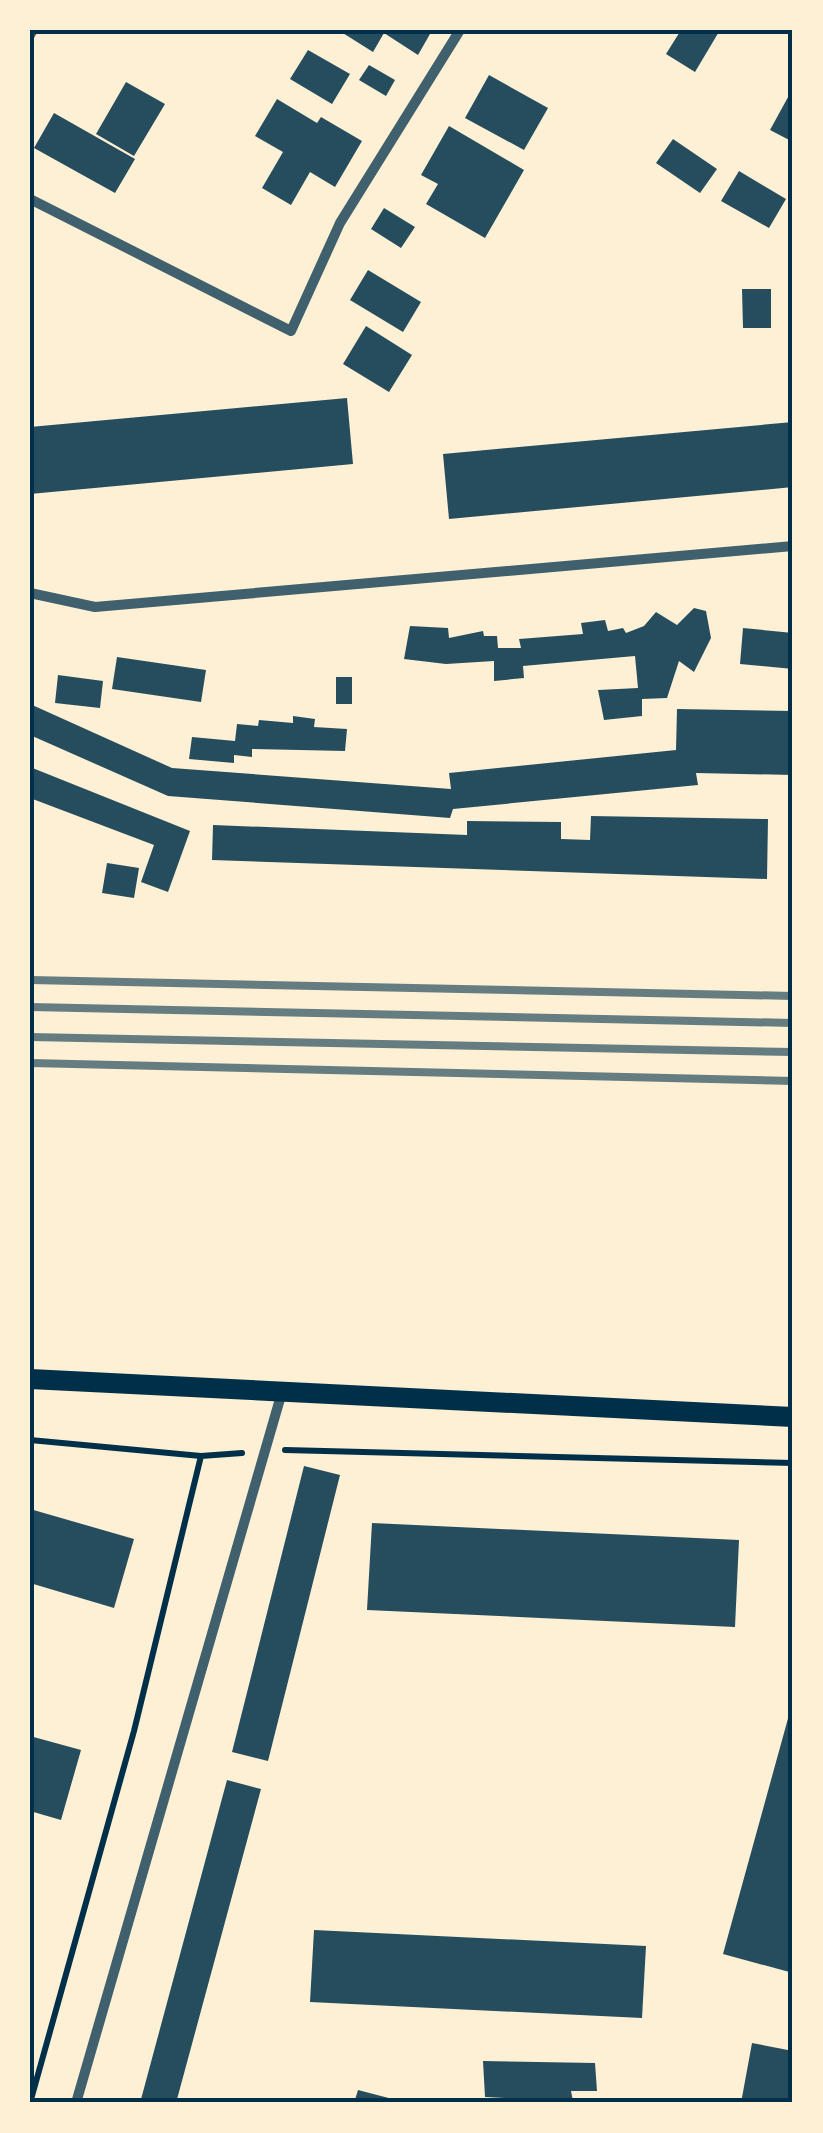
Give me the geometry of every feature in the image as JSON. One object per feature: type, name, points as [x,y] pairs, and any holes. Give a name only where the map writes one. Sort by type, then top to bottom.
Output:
[{"type":"main road","points":[[30,1378],[793,1416]]},
{"type":"street","points":[[30,199],[290,332],[340,223],[460,30]]},
{"type":"street","points":[[30,593],[95,607],[793,546]]},
{"type":"street","points":[[76,2103],[282,1392]]},
{"type":"path","points":[[30,1440],[201,1456],[304,1449],[793,1463]]},
{"type":"path","points":[[30,2102],[134,1730],[201,1456]]},
{"type":"building","points":[[338,30],[423,30],[430,34],[418,55],[384,33],[373,52]]},
{"type":"building","points":[[681,30],[720,30],[695,72],[666,54]]},
{"type":"building","points":[[308,50],[350,74],[332,104],[290,79]]},
{"type":"building","points":[[369,65],[395,80],[386,96],[359,80]]},
{"type":"building","points":[[489,75],[548,108],[524,150],[465,118]]},
{"type":"building","points":[[126,82],[165,104],[134,156],[96,134]]},
{"type":"building","points":[[793,88],[793,142],[770,130]]},
{"type":"building","points":[[277,99],[317,123],[321,117],[362,141],[335,187],[310,172],[291,205],[262,188],[283,152],[255,136]]},
{"type":"building","points":[[54,113],[135,159],[115,193],[34,148]]},
{"type":"building","points":[[449,126],[524,170],[485,238],[426,204],[438,184],[421,175]]},
{"type":"building","points":[[673,139],[717,169],[700,193],[656,163]]},
{"type":"building","points":[[739,171],[786,199],[769,228],[721,201]]},
{"type":"building","points":[[384,208],[415,227],[401,248],[371,229]]},
{"type":"building","points":[[368,270],[421,302],[403,332],[350,300]]},
{"type":"building","points":[[742,289],[771,289],[771,328],[743,328]]},
{"type":"building","points":[[366,326],[412,355],[389,392],[343,364]]},
{"type":"building","points":[[347,398],[353,464],[30,494],[30,427]]},
{"type":"building","points":[[793,422],[793,487],[449,519],[443,454]]},
{"type":"building","points":[[694,608],[706,611],[711,638],[694,672],[679,661],[667,698],[642,699],[642,716],[604,720],[598,690],[638,688],[635,656],[523,666],[524,678],[494,681],[494,661],[446,664],[404,659],[410,626],[448,628],[449,638],[483,631],[484,636],[497,636],[498,648],[521,648],[519,639],[583,634],[581,623],[605,620],[608,631],[623,628],[626,633],[644,626],[656,612],[677,625]]},
{"type":"building","points":[[743,628],[793,633],[793,669],[740,664]]},
{"type":"building","points":[[117,657],[206,670],[201,702],[112,689]]},
{"type":"building","points":[[58,675],[103,681],[100,708],[55,703]]},
{"type":"building","points":[[336,677],[352,677],[352,704],[336,704]]},
{"type":"building","points":[[30,704],[172,768],[451,789],[449,773],[676,750],[677,709],[793,711],[793,775],[696,773],[698,785],[453,809],[450,818],[168,796],[30,735]]},
{"type":"building","points":[[293,716],[315,719],[314,727],[347,729],[345,751],[252,749],[252,757],[234,755],[234,763],[189,759],[192,737],[235,741],[237,724],[258,726],[259,720],[293,723]]},
{"type":"building","points":[[30,767],[190,831],[168,892],[141,882],[154,845],[30,798]]},
{"type":"building","points":[[591,816],[768,819],[767,879],[212,860],[213,825],[467,835],[467,821],[561,822],[561,839],[590,840]]},
{"type":"building","points":[[107,863],[139,868],[134,898],[102,893]]},
{"type":"building","points":[[304,1466],[340,1475],[268,1761],[232,1752]]},
{"type":"building","points":[[30,1509],[134,1539],[114,1608],[30,1583]]},
{"type":"building","points":[[372,1523],[739,1540],[735,1627],[367,1610]]},
{"type":"building","points":[[793,1704],[793,1973],[723,1954]]},
{"type":"building","points":[[30,1736],[81,1750],[61,1820],[30,1811]]},
{"type":"building","points":[[227,1780],[261,1789],[176,2103],[140,2103]]},
{"type":"building","points":[[314,1930],[646,1946],[642,2018],[310,2002]]},
{"type":"building","points":[[752,2043],[793,2051],[789,2103],[741,2103]]},
{"type":"building","points":[[483,2061],[595,2063],[597,2091],[571,2091],[573,2101],[485,2097]]},
{"type":"building","points":[[358,2090],[404,2102],[404,2103],[354,2103]]},
{"type":"railway","points":[[30,980],[793,996]]},
{"type":"railway","points":[[30,1007],[793,1023]]},
{"type":"railway","points":[[30,1037],[793,1052]]},
{"type":"railway","points":[[30,1063],[793,1081]]}]
